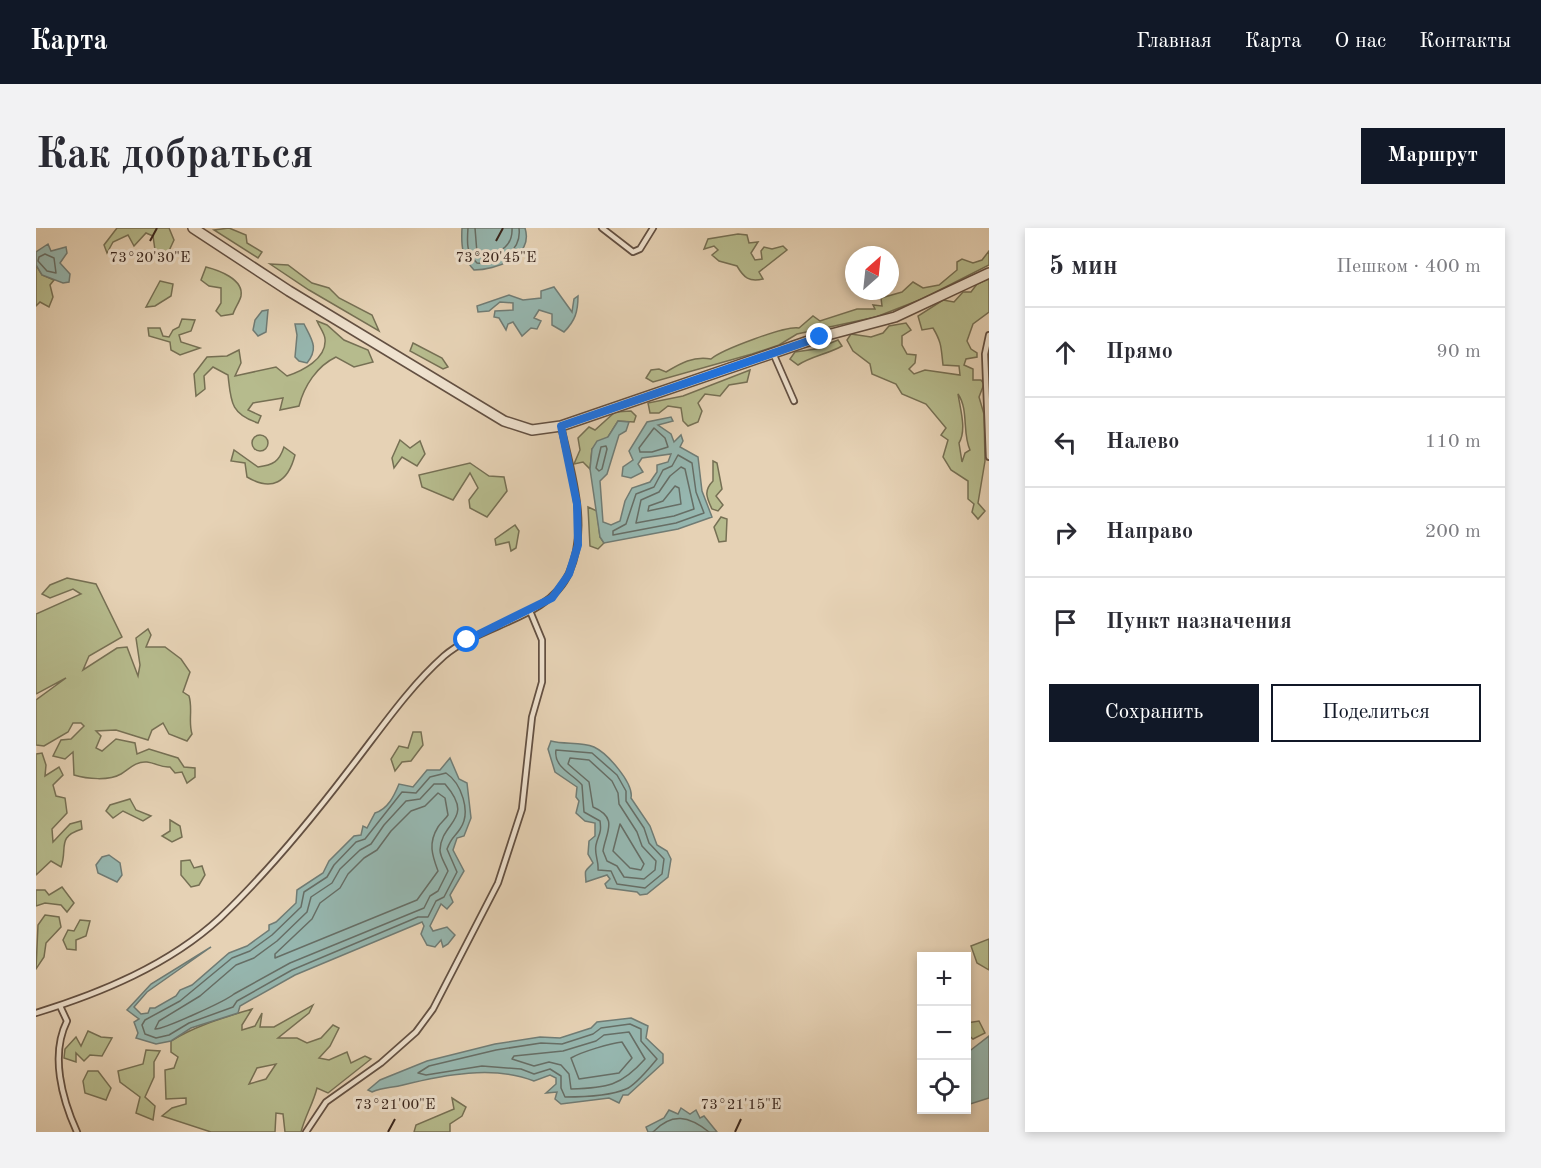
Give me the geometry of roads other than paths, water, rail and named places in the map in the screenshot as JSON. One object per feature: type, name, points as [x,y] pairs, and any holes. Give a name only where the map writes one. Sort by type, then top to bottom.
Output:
[{"type":"street","points":[[193,228],[289,291],[504,421],[532,430],[561,426],[820,337],[896,317],[989,273]]},
{"type":"lane","points":[[602,228],[633,252],[640,249],[653,228]]},
{"type":"lane","points":[[989,335],[985,354],[989,457]]},
{"type":"lane","points":[[773,354],[794,401]]},
{"type":"lane","points":[[36,1013],[60,1006],[136,975],[180,947],[219,918],[298,833],[375,734],[443,657],[467,640],[530,611],[552,598],[569,574],[578,545],[577,504],[561,426]]},
{"type":"lane","points":[[306,1132],[326,1102],[381,1063],[416,1032],[433,1009],[498,883],[522,809],[532,717],[542,682],[542,640],[530,611]]},
{"type":"lane","points":[[60,1006],[67,1021],[59,1036],[57,1051],[62,1081],[77,1132]]},
{"type":"water","points":[[462,228],[525,228],[524,247],[511,260],[492,268],[474,270],[463,251]]},
{"type":"water","points":[[48,244],[51,251],[66,247],[67,253],[60,263],[70,274],[69,282],[63,283],[42,275],[36,265],[36,252]]},
{"type":"water","points":[[554,287],[572,312],[574,299],[578,296],[575,316],[564,332],[552,325],[552,314],[539,310],[534,318],[541,321],[537,329],[531,328],[522,336],[513,322],[508,324],[506,330],[499,318],[494,317],[495,311],[513,310],[513,303],[500,302],[489,311],[478,312],[477,306],[509,295],[523,300],[541,298],[541,291]]},
{"type":"water","points":[[268,310],[266,332],[258,336],[253,330],[255,320],[262,311]]},
{"type":"water","points":[[295,324],[304,324],[312,339],[313,353],[307,363],[295,357],[297,335]]},
{"type":"water","points":[[671,417],[673,421],[658,425],[671,434],[674,442],[681,435],[683,441],[680,447],[698,457],[702,491],[712,517],[678,529],[604,543],[600,537],[590,469],[592,449],[597,441],[608,437],[618,421],[629,422],[626,431],[619,435],[607,474],[600,481],[603,522],[611,525],[620,521],[625,501],[632,488],[650,482],[657,472],[657,465],[668,462],[671,454],[642,458],[638,464],[643,472],[631,478],[622,476],[623,467],[633,460],[629,451],[647,422]]},
{"type":"water","points":[[551,741],[594,747],[612,762],[624,777],[631,792],[631,798],[650,826],[657,845],[667,851],[671,859],[668,877],[647,894],[640,895],[637,892],[607,888],[605,884],[610,879],[607,875],[586,882],[586,871],[593,863],[588,854],[589,841],[595,836],[595,823],[585,821],[576,813],[579,801],[576,797],[577,787],[555,772],[548,749]]},
{"type":"water","points":[[450,758],[459,779],[467,783],[471,818],[464,836],[457,838],[453,850],[464,871],[450,895],[453,902],[447,909],[441,904],[430,926],[433,931],[447,927],[455,935],[448,944],[443,947],[441,940],[435,947],[427,945],[421,934],[424,926],[422,922],[295,975],[240,1006],[238,1013],[191,1028],[171,1041],[156,1044],[136,1038],[138,1033],[134,1022],[139,1019],[127,1010],[151,984],[211,947],[147,992],[134,1007],[141,1014],[148,1013],[150,1008],[155,1008],[176,996],[180,990],[192,985],[229,953],[247,946],[269,930],[269,925],[276,922],[296,903],[297,890],[323,873],[329,861],[354,836],[361,835],[363,826],[367,828],[375,813],[387,805],[399,784],[413,787],[427,770],[440,770]]},
{"type":"water","points":[[109,855],[120,863],[122,875],[117,882],[98,873],[96,865],[102,857]]},
{"type":"water","points":[[631,1018],[648,1026],[646,1038],[663,1054],[663,1063],[628,1095],[623,1095],[619,1103],[609,1098],[561,1104],[555,1099],[557,1092],[546,1093],[556,1084],[556,1078],[550,1075],[534,1081],[502,1073],[468,1073],[372,1092],[368,1090],[380,1080],[427,1061],[495,1044],[540,1037],[560,1038],[591,1028],[597,1022]]},
{"type":"water","points":[[989,1036],[989,1098],[971,1104],[971,1060],[971,1050]]},
{"type":"water","points":[[681,1108],[690,1114],[696,1110],[700,1118],[704,1116],[717,1132],[648,1132],[646,1127],[664,1118],[669,1110],[678,1114]]}]
